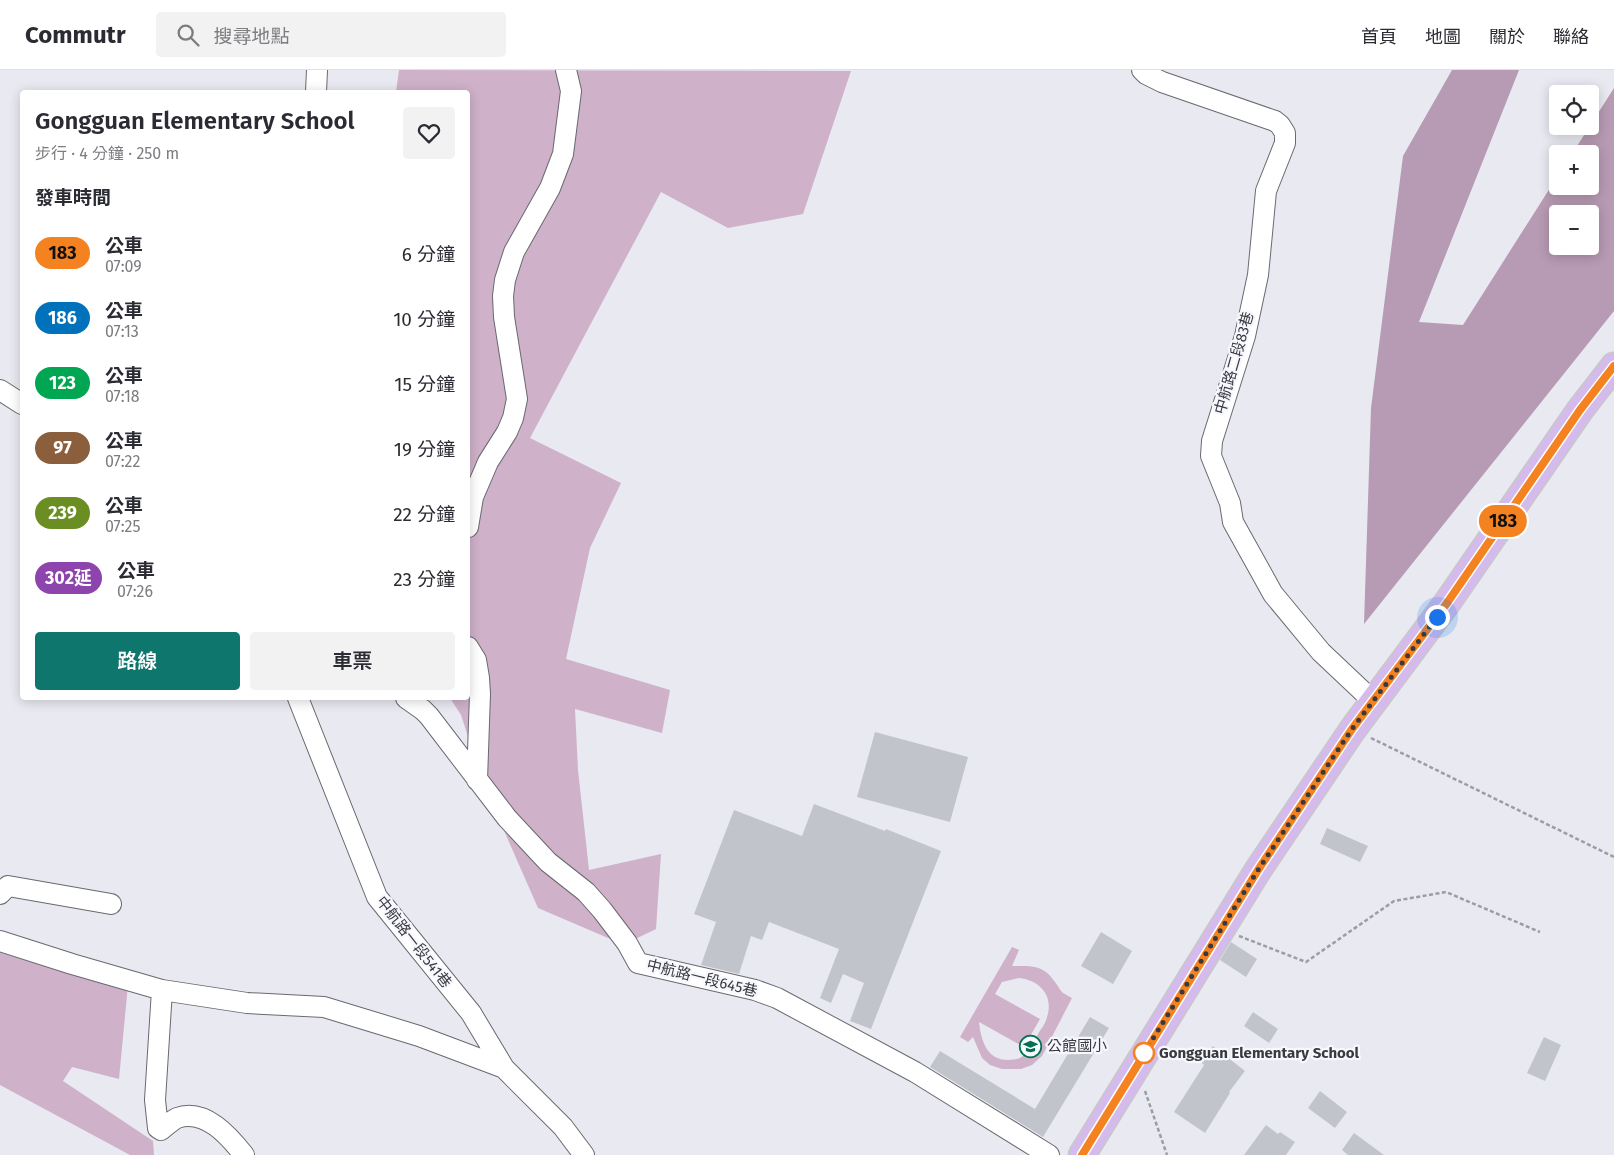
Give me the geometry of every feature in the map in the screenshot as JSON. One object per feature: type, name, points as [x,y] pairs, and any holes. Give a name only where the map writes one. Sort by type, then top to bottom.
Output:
[{"type":"main road","points":[[1082,1155],[1258,870],[1352,729],[1447,603],[1580,410],[1614,366]]},
{"type":"lane","points":[[316,90],[317,70]]},
{"type":"lane","points":[[470,516],[473,497],[488,462],[507,432],[513,418],[517,399],[504,317],[504,280],[514,252],[550,188],[563,154],[571,91],[566,70]]},
{"type":"lane","name":"中航路二段83巷","points":[[1142,70],[1162,82],[1275,121],[1285,133],[1285,142],[1266,191],[1258,275],[1245,336],[1212,442],[1211,456],[1230,504],[1233,522],[1273,594],[1321,652],[1374,702]]},
{"type":"lane","points":[[0,390],[20,403]]},
{"type":"lane","points":[[470,650],[476,660],[480,678],[477,780]]},
{"type":"lane","name":"中航路一段541巷","points":[[299,700],[377,897],[471,1013],[504,1068],[562,1127],[584,1155]]},
{"type":"lane","name":"中航路一段645巷","points":[[409,700],[429,716],[507,818],[548,862],[586,892],[602,910],[627,943],[638,963],[755,990],[777,998],[915,1072],[1049,1155]]},
{"type":"lane","points":[[0,894],[8,886],[111,904]]},
{"type":"lane","points":[[0,941],[162,990],[247,1003],[324,1007],[419,1036],[504,1068]]},
{"type":"lane","points":[[162,990],[155,1100],[158,1128],[161,1130],[176,1119],[195,1116],[212,1122],[244,1155]]},
{"type":"path","points":[[1352,729],[1614,857]]},
{"type":"path","points":[[1222,928],[1306,962],[1394,900],[1446,892],[1540,932]]},
{"type":"path","points":[[1136,1066],[1167,1155]]},
{"type":"shaded area","points":[[399,70],[851,71],[803,214],[728,228],[661,192],[530,438],[621,483],[590,548],[566,659],[670,690],[662,733],[575,709],[578,770],[589,870],[661,854],[656,929],[627,943],[608,938],[538,908],[484,785],[461,715],[451,700],[470,700],[470,90],[396,90]]},
{"type":"shaded area","points":[[1452,70],[1519,70],[1419,322],[1463,325],[1549,190],[1549,195],[1599,195],[1599,145],[1578,145],[1584,135],[1599,135],[1599,112],[1614,88],[1614,311],[1364,624],[1371,408],[1403,156]]},
{"type":"shaded area","points":[[1012,947],[1019,950],[1012,966],[1031,966],[1041,969],[1050,976],[1065,994],[1072,998],[1042,1056],[1032,1065],[1021,1069],[1002,1069],[990,1065],[982,1058],[973,1037],[968,1042],[960,1037]],"holes":[[[1019,978],[1027,979],[1044,990],[1047,996],[1049,1009],[1045,1024],[1032,1046],[1020,1058],[1008,1060],[995,1057],[986,1048],[981,1036],[979,1022],[1024,1047],[1040,1019],[995,994],[1002,982]]]},
{"type":"shaded area","points":[[0,950],[128,985],[119,1079],[72,1067],[63,1081],[153,1141],[154,1155],[130,1155],[0,1085]]},
{"type":"building","points":[[875,732],[968,757],[950,822],[857,797]]},
{"type":"building","points":[[814,804],[885,831],[886,829],[941,851],[871,1029],[850,1021],[864,983],[843,974],[831,1003],[820,998],[839,949],[769,922],[762,940],[751,936],[739,974],[701,965],[716,922],[694,914],[734,810],[802,836]]},
{"type":"building","points":[[1327,828],[1368,846],[1360,862],[1320,844]]},
{"type":"building","points":[[1101,932],[1132,951],[1113,984],[1081,966]]},
{"type":"building","points":[[1231,942],[1257,959],[1246,977],[1220,960]]},
{"type":"building","points":[[1253,1012],[1278,1029],[1269,1043],[1244,1026]]},
{"type":"building","points":[[1090,1017],[1109,1028],[1043,1137],[930,1067],[940,1051],[1035,1109]]},
{"type":"building","points":[[1544,1037],[1561,1045],[1545,1081],[1527,1073]]},
{"type":"building","points":[[1213,1046],[1245,1071],[1229,1092],[1205,1133],[1174,1112],[1204,1065],[1201,1062]]},
{"type":"building","points":[[1320,1091],[1347,1112],[1335,1128],[1308,1108]]},
{"type":"building","points":[[1266,1125],[1278,1134],[1280,1132],[1295,1142],[1286,1155],[1244,1155]]},
{"type":"building","points":[[1354,1133],[1384,1155],[1348,1155],[1342,1150]]},
{"type":"bus line","name":"183","points":[[1082,1155],[1258,870],[1352,729],[1447,603],[1580,410],[1614,366]]},
{"type":"place","name":"公館國小","points":[[1031,1046]]},
{"type":"place","name":"Gongguan Elementary School","points":[[1144,1053]]},
{"type":"route","points":[[1144,1053],[1258,870],[1352,729],[1437,617]]}]
